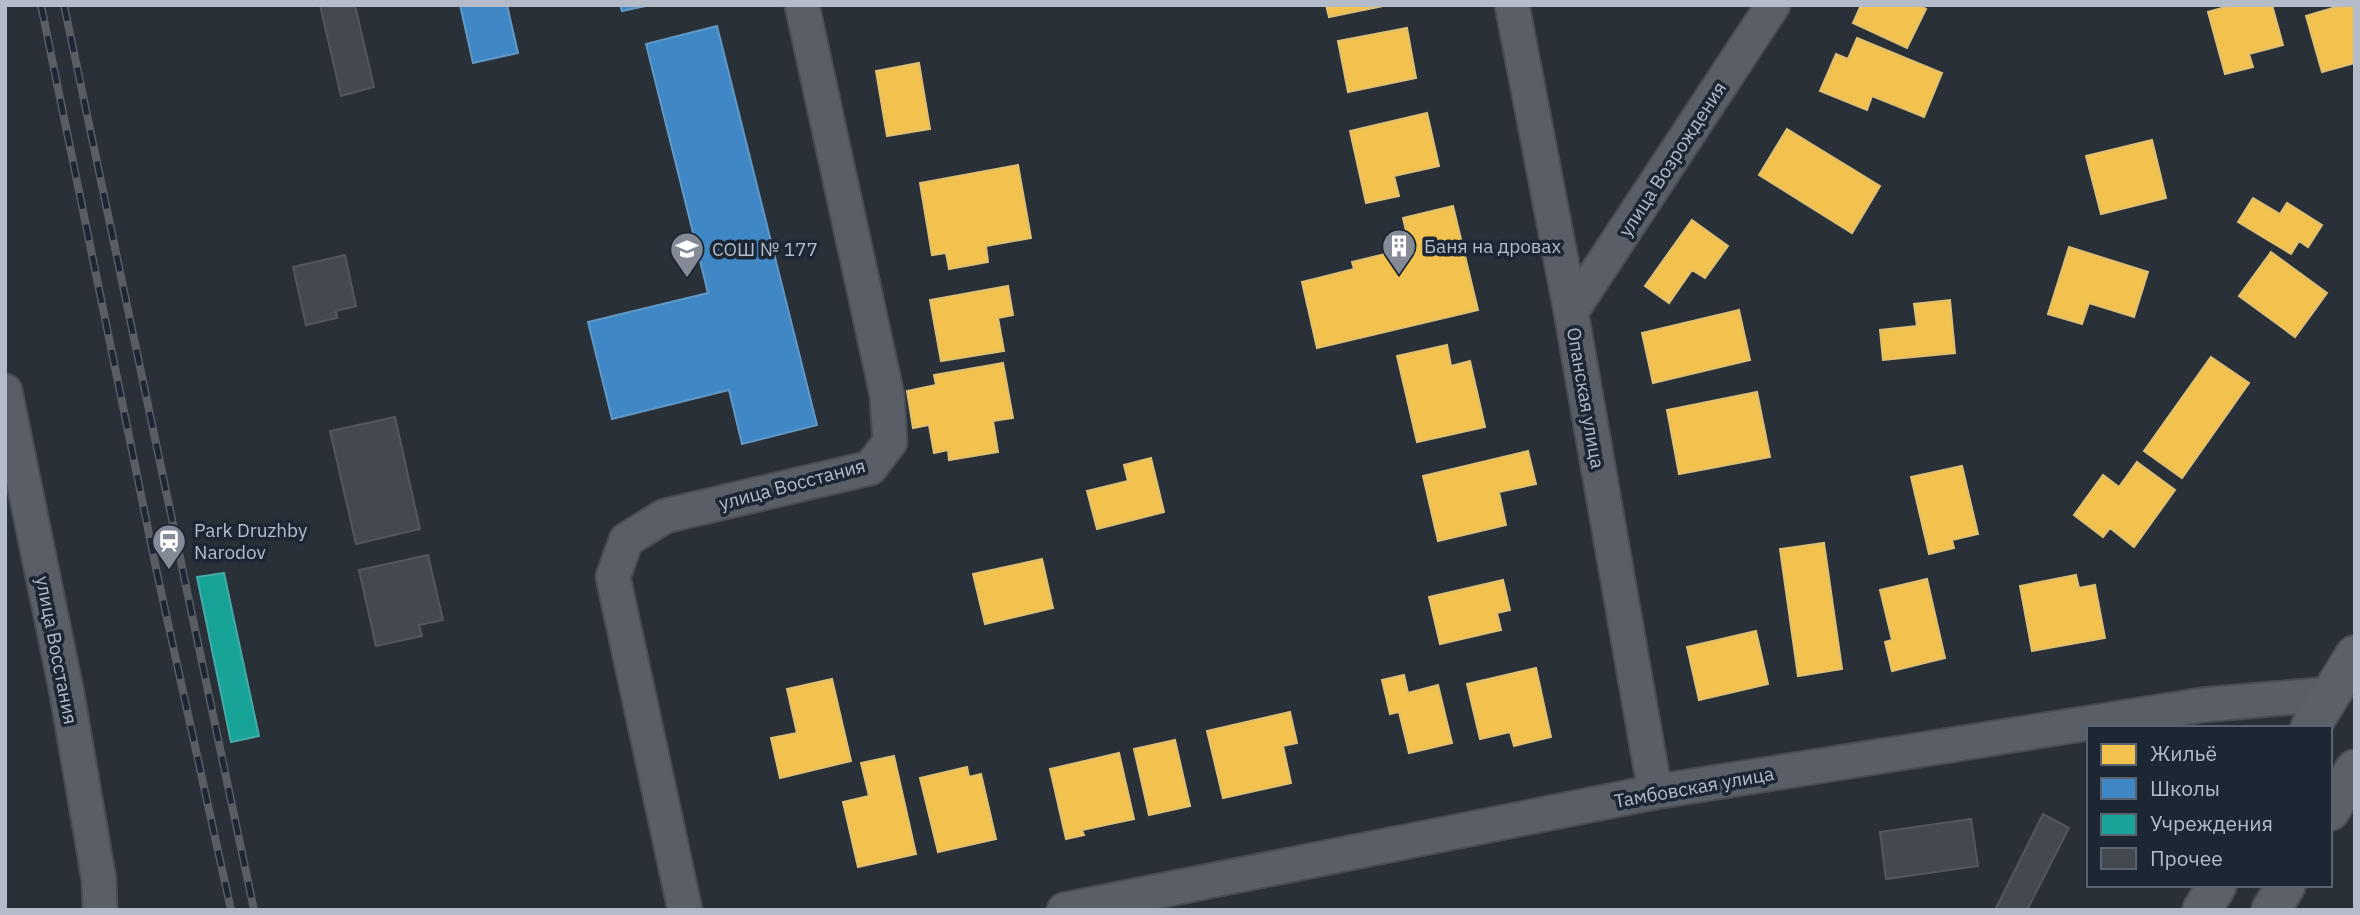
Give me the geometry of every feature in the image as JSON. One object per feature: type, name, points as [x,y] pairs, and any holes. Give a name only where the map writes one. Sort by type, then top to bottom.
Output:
[{"type":"main road","points":[[2311,726],[2355,654]]},
{"type":"main road","points":[[2332,808],[2355,769]]},
{"type":"main road","points":[[2202,910],[2216,887]]},
{"type":"main road","points":[[2271,910],[2285,887]]},
{"type":"street","name":"улица Восстания","points":[[685,910],[613,577],[626,540],[665,516],[870,468],[890,442],[887,394],[802,5]]},
{"type":"street","name":"Опанская улица","points":[[1512,5],[1570,312],[1655,792]]},
{"type":"street","name":"улица Возрождения","points":[[1570,312],[1773,5]]},
{"type":"street","name":"улица Восстания","points":[[5,391],[67,694],[99,880],[100,910]]},
{"type":"street","name":"Тамбовская улица","points":[[1064,910],[1655,792],[2202,705],[2330,694]]},
{"type":"building: Жильё","points":[[1326,5],[1388,5],[1329,17]]},
{"type":"building: Жильё","points":[[1861,5],[1919,5],[1926,9],[1907,48],[1853,23]]},
{"type":"building: Жильё","points":[[2232,5],[2272,5],[2283,45],[2249,54],[2253,67],[2225,74],[2208,12]]},
{"type":"building: Жильё","points":[[2343,5],[2355,5],[2355,63],[2322,72],[2306,16]]},
{"type":"building: Жильё","points":[[1407,28],[1416,78],[1348,92],[1338,41]]},
{"type":"building: Жильё","points":[[1857,38],[1942,73],[1924,117],[1872,96],[1867,110],[1820,91],[1836,54],[1848,59]]},
{"type":"building: Жильё","points":[[919,63],[930,129],[887,136],[876,71]]},
{"type":"building: Жильё","points":[[1427,113],[1439,166],[1394,176],[1399,196],[1366,203],[1350,131]]},
{"type":"building: Жильё","points":[[1787,129],[1880,186],[1852,233],[1759,175]]},
{"type":"building: Жильё","points":[[2152,140],[2166,198],[2101,214],[2086,156]]},
{"type":"building: Жильё","points":[[1018,165],[1031,238],[986,246],[988,262],[949,269],[946,253],[932,255],[920,183]]},
{"type":"building: Жильё","points":[[2253,198],[2280,214],[2287,203],[2322,225],[2308,247],[2299,241],[2291,254],[2238,222]]},
{"type":"building: Жильё","name":"Баня на дровах","points":[[1453,206],[1478,310],[1317,348],[1302,282],[1354,269],[1352,262],[1410,248],[1403,218]]},
{"type":"building: Жильё","points":[[1692,220],[1728,246],[1705,278],[1692,270],[1669,303],[1645,286]]},
{"type":"building: Жильё","points":[[2069,247],[2148,272],[2134,317],[2089,303],[2082,324],[2048,314]]},
{"type":"building: Жильё","points":[[2271,252],[2327,293],[2295,337],[2239,296]]},
{"type":"building: Жильё","points":[[1008,286],[1013,315],[998,318],[1004,351],[941,361],[930,300]]},
{"type":"building: Жильё","points":[[1950,300],[1955,353],[1883,360],[1880,330],[1917,326],[1914,304]]},
{"type":"building: Жильё","points":[[1739,310],[1750,360],[1653,383],[1642,333]]},
{"type":"building: Жильё","points":[[1447,345],[1451,366],[1470,361],[1485,427],[1417,442],[1397,356]]},
{"type":"building: Жильё","points":[[2211,357],[2249,383],[2182,478],[2144,451]]},
{"type":"building: Жильё","points":[[1003,363],[1013,418],[993,421],[998,452],[949,460],[948,450],[934,453],[929,425],[913,428],[907,391],[936,385],[934,375]]},
{"type":"building: Жильё","points":[[1757,392],[1770,457],[1679,474],[1667,410]]},
{"type":"building: Жильё","points":[[1528,451],[1536,484],[1499,492],[1506,525],[1438,541],[1423,476]]},
{"type":"building: Жильё","points":[[1151,458],[1164,512],[1097,529],[1087,491],[1128,481],[1124,465]]},
{"type":"building: Жильё","points":[[2137,462],[2175,490],[2134,547],[2110,528],[2103,537],[2074,515],[2103,475],[2119,487]]},
{"type":"building: Жильё","points":[[1962,466],[1978,534],[1952,540],[1954,548],[1929,554],[1911,477]]},
{"type":"building: Жильё","points":[[1824,543],[1842,669],[1798,676],[1780,549]]},
{"type":"building: Жильё","points":[[1042,559],[1053,608],[985,624],[973,574]]},
{"type":"building: Жильё","points":[[2076,575],[2079,588],[2095,585],[2105,638],[2032,651],[2020,586]]},
{"type":"building: Жильё","points":[[1927,579],[1945,658],[1892,671],[1885,642],[1892,640],[1880,590]]},
{"type":"building: Жильё","points":[[1503,580],[1510,610],[1497,613],[1501,630],[1440,644],[1429,597]]},
{"type":"building: Жильё","points":[[1756,631],[1768,684],[1699,700],[1687,647]]},
{"type":"building: Жильё","points":[[1536,668],[1551,737],[1514,746],[1510,732],[1480,739],[1467,684]]},
{"type":"building: Жильё","points":[[1404,675],[1408,693],[1438,685],[1452,743],[1409,753],[1399,712],[1390,714],[1382,680]]},
{"type":"building: Жильё","points":[[832,679],[851,761],[780,778],[771,738],[797,733],[787,689]]},
{"type":"building: Жильё","points":[[1290,712],[1297,743],[1283,746],[1291,783],[1223,798],[1207,731]]},
{"type":"building: Жильё","points":[[1175,740],[1190,806],[1149,815],[1134,749]]},
{"type":"building: Жильё","points":[[1119,753],[1134,819],[1082,830],[1084,835],[1066,839],[1050,769]]},
{"type":"building: Жильё","points":[[894,756],[916,854],[858,867],[843,802],[869,796],[861,763]]},
{"type":"building: Жильё","points":[[967,767],[969,777],[981,774],[996,839],[938,852],[920,778]]},
{"type":"building: Школы","points":[[460,5],[507,5],[518,53],[473,63]]},
{"type":"building: Школы","points":[[620,5],[650,5],[622,11]]},
{"type":"building: Школы","points":[[717,26],[817,425],[742,444],[729,390],[612,419],[588,322],[708,293],[646,44]]},
{"type":"building: Учреждения","points":[[224,573],[259,736],[231,742],[197,577]]},
{"type":"building: Прочее","points":[[320,5],[355,5],[374,87],[341,96]]},
{"type":"building: Прочее","points":[[345,255],[356,306],[336,311],[337,318],[306,325],[293,267]]},
{"type":"building: Прочее","points":[[395,417],[420,529],[356,544],[330,431]]},
{"type":"building: Прочее","points":[[428,555],[443,620],[419,625],[422,636],[376,646],[359,570]]},
{"type":"building: Прочее","points":[[2043,814],[2069,828],[2027,910],[1995,910]]},
{"type":"building: Прочее","points":[[1971,819],[1978,866],[1886,879],[1880,832]]},
{"type":"railway","points":[[41,5],[157,573],[231,910]]},
{"type":"railway","points":[[64,5],[254,910]]},
{"type":"place","name":"Баня на дровах","points":[[1399,276]]},
{"type":"place","name":"СОШ № 177","points":[[687,279]]},
{"type":"place","name":"Park Druzhby Narodov","points":[[169,571]]}]
